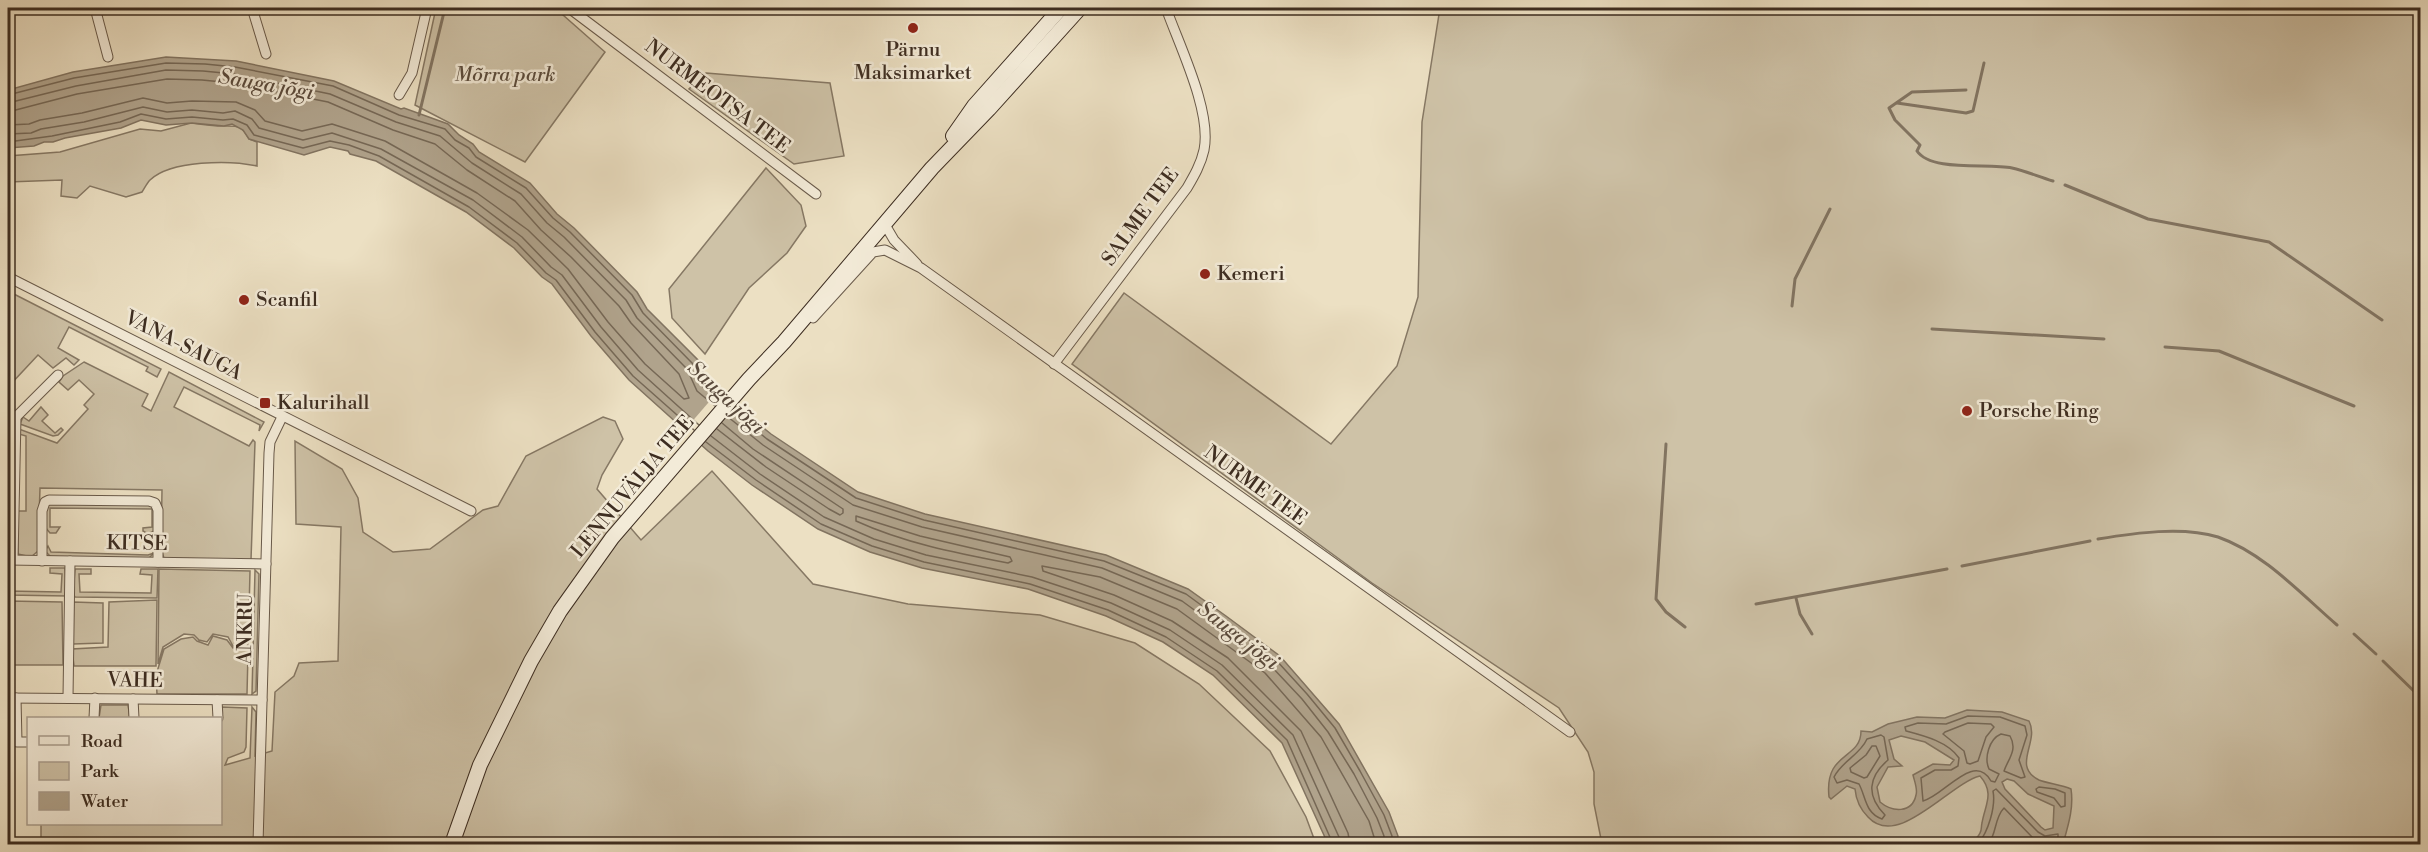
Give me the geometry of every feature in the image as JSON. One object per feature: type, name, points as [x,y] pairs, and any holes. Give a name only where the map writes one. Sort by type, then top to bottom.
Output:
[{"type":"main road","name":"LENNUVÄLJA TEE","points":[[932,168],[974,106],[1060,8]]},
{"type":"main road","name":"LENNUVÄLJA TEE","points":[[452,844],[480,765],[531,661],[560,612],[599,557],[678,461],[784,342],[932,168],[1080,8]]},
{"type":"street","points":[[95,8],[108,57]]},
{"type":"street","points":[[252,8],[266,54]]},
{"type":"street","points":[[399,95],[412,73],[427,8]]},
{"type":"street","name":"NURMEOTSA TEE","points":[[569,8],[816,194]]},
{"type":"street","name":"SALME TEE","points":[[1054,364],[1186,188],[1199,166],[1206,129],[1203,110],[1166,8]]},
{"type":"street","points":[[784,342],[808,323],[873,252],[885,250],[880,228]]},
{"type":"street","name":"NURME TEE","points":[[880,228],[921,268]]},
{"type":"street","name":"NURME TEE","points":[[885,250],[921,268],[1570,732]]},
{"type":"street","name":"VANA-SAUGA","points":[[8,277],[471,511]]},
{"type":"street","points":[[10,560],[12,417],[58,375]]},
{"type":"street","name":"ANKRU","points":[[258,844],[269,453],[270,442],[282,417]]},
{"type":"street","points":[[42,561],[42,511],[45,502],[49,500],[149,501],[155,503],[158,510],[158,562]]},
{"type":"street","name":"KITSE","points":[[10,560],[266,564]]},
{"type":"street","points":[[68,697],[70,561]]},
{"type":"street","points":[[12,698],[16,742],[27,742]]},
{"type":"street","name":"VAHE","points":[[12,698],[262,700]]},
{"type":"street","points":[[94,717],[95,698]]},
{"type":"street","points":[[133,699],[134,717]]},
{"type":"street","points":[[217,700],[218,717]]},
{"type":"green space","name":"Mõrra park","points":[[436,8],[555,8],[605,52],[525,162],[415,105]]},
{"type":"green space","name":"Porsche Ring","points":[[1440,8],[2041,8],[2047,10],[2055,8],[2420,8],[2420,844],[1602,844],[1594,804],[1594,772],[1588,752],[1559,708],[1372,583],[1072,364],[1124,293],[1331,444],[1397,366],[1418,297],[1422,122]]},
{"type":"green space","points":[[706,73],[830,83],[844,156],[794,164],[689,89]]},
{"type":"green space","points":[[191,123],[241,128],[249,139],[257,142],[257,166],[232,163],[186,165],[160,173],[150,180],[142,192],[126,197],[90,186],[77,198],[61,196],[62,180],[8,182],[8,156],[60,152],[140,129],[161,131]]},
{"type":"green space","points":[[766,168],[801,205],[806,226],[787,253],[749,288],[705,354],[672,318],[669,289]]},
{"type":"green space","points":[[8,291],[161,369],[157,377],[146,371],[148,367],[69,327],[58,348],[79,360],[74,365],[66,358],[53,368],[38,355],[8,387]]},
{"type":"green space","points":[[84,362],[148,394],[142,406],[151,411],[169,372],[264,422],[259,431],[260,425],[184,387],[174,407],[249,446],[253,440],[255,442],[251,560],[164,558],[161,550],[162,490],[40,488],[38,551],[31,557],[18,554],[17,511],[26,511],[26,436],[19,434],[19,429],[57,443],[88,409],[84,405],[94,394],[79,380],[68,390],[59,382],[63,376]]},
{"type":"green space","points":[[41,407],[48,415],[42,421],[55,433],[61,428],[63,430],[58,435],[53,436],[20,424],[23,417],[29,421]]},
{"type":"green space","points":[[603,417],[615,421],[623,439],[602,475],[597,489],[641,540],[712,471],[813,584],[908,604],[1040,615],[1135,643],[1199,684],[1270,751],[1306,817],[1316,844],[41,844],[41,825],[222,825],[222,717],[220,717],[220,709],[222,707],[247,708],[246,747],[244,752],[228,758],[225,765],[250,758],[252,707],[256,712],[255,756],[272,751],[275,692],[294,676],[299,663],[338,661],[341,527],[296,524],[295,441],[342,469],[358,498],[363,532],[393,552],[430,549],[483,510],[498,506],[526,456]]},
{"type":"green space","points":[[49,504],[152,504],[154,506],[154,531],[148,534],[143,531],[143,528],[152,527],[152,509],[50,508],[50,527],[60,527],[56,533],[50,533],[45,527],[45,509]]},
{"type":"green space","points":[[48,546],[51,552],[148,555],[154,553],[149,558],[51,557],[45,551]]},
{"type":"green space","points":[[50,568],[65,568],[67,596],[8,595],[8,591],[61,592],[62,574],[50,573]]},
{"type":"green space","points":[[75,569],[91,569],[91,574],[79,574],[80,592],[151,593],[152,575],[140,574],[141,569],[158,569],[157,598],[75,597],[73,594]]},
{"type":"green space","points":[[159,569],[250,571],[247,694],[157,694],[156,675],[164,649],[181,639],[193,637],[208,645],[213,636],[227,640],[233,648],[238,645],[233,646],[228,637],[213,634],[207,642],[199,640],[194,635],[184,634],[163,647],[158,664]]},
{"type":"green space","points":[[255,570],[259,574],[256,691],[252,694]]},
{"type":"green space","points":[[157,600],[156,666],[74,666],[72,649],[108,647],[109,602]]},
{"type":"green space","points":[[8,601],[62,602],[63,665],[8,665]]},
{"type":"green space","points":[[73,602],[103,603],[103,643],[73,644]]},
{"type":"green space","points":[[101,705],[128,705],[130,717],[99,717]]},
{"type":"water","name":"Sauga jõgi","points":[[166,57],[236,61],[334,81],[401,109],[404,108],[448,124],[473,144],[479,152],[530,183],[557,214],[574,228],[637,292],[647,309],[699,361],[707,382],[771,434],[858,492],[925,514],[1106,555],[1188,589],[1280,656],[1339,724],[1389,812],[1398,836],[1397,844],[1328,844],[1282,743],[1213,675],[1163,642],[1106,616],[1028,589],[922,568],[870,552],[818,529],[752,485],[708,451],[629,380],[591,336],[552,284],[514,248],[466,212],[376,161],[330,147],[304,155],[249,139],[243,130],[232,124],[224,126],[192,123],[166,125],[141,120],[121,128],[44,142],[34,146],[8,148],[8,90],[73,72]]},
{"type":"water","points":[[1967,710],[2002,712],[2029,721],[2031,737],[2026,761],[2027,768],[2039,780],[2071,789],[2069,824],[2063,844],[1972,844],[1981,832],[1988,799],[1985,782],[1980,776],[1954,790],[1924,812],[1894,825],[1880,825],[1868,817],[1859,804],[1855,789],[1847,786],[1831,799],[1829,797],[1832,771],[1855,747],[1861,731],[1872,732],[1888,724],[1917,717],[1945,718]],"holes":[[[1901,736],[1925,742],[1954,760],[1950,765],[1933,764],[1913,775],[1917,790],[1914,801],[1906,808],[1896,809],[1880,802],[1877,787],[1888,767],[1902,766],[1894,759],[1889,740]],[[2007,779],[2014,781],[2028,794],[2054,806],[2053,828],[2045,830],[2041,827],[2005,789],[2002,782]]]},
{"type":"pier","points":[[721,388],[737,403],[699,447],[683,432]]},
{"type":"waterway","points":[[419,115],[445,8]]},
{"type":"waterway","points":[[1897,103],[1966,113],[1973,111],[1984,63]]},
{"type":"waterway","points":[[1966,90],[1912,92],[1889,108],[1895,120],[1920,145],[1917,151],[1924,158],[1961,166],[2012,168],[2053,181]]},
{"type":"waterway","points":[[2065,185],[2148,219],[2269,242],[2382,320]]},
{"type":"waterway","points":[[1792,306],[1795,279],[1830,209]]},
{"type":"waterway","points":[[1932,329],[2104,339]]},
{"type":"waterway","points":[[2165,347],[2219,351],[2354,406]]},
{"type":"waterway","points":[[1666,444],[1656,599],[1666,612],[1685,627]]},
{"type":"waterway","points":[[2098,539],[2174,531],[2218,537],[2235,544],[2266,564],[2337,625]]},
{"type":"waterway","points":[[1962,566],[2090,541]]},
{"type":"waterway","points":[[1756,604],[1947,569]]},
{"type":"waterway","points":[[1796,598],[1800,614],[1812,634]]},
{"type":"waterway","points":[[2354,634],[2376,654]]},
{"type":"waterway","points":[[2383,661],[2420,697]]},
{"type":"place","name":"Pärnu Maksimarket","points":[[913,28]]},
{"type":"place","name":"Kemeri","points":[[1205,274]]},
{"type":"place","name":"Scanfil","points":[[244,300]]},
{"type":"place","name":"Kalurihall","points":[[265,403]]},
{"type":"place","name":"Porsche Ring","points":[[1967,411]]}]
